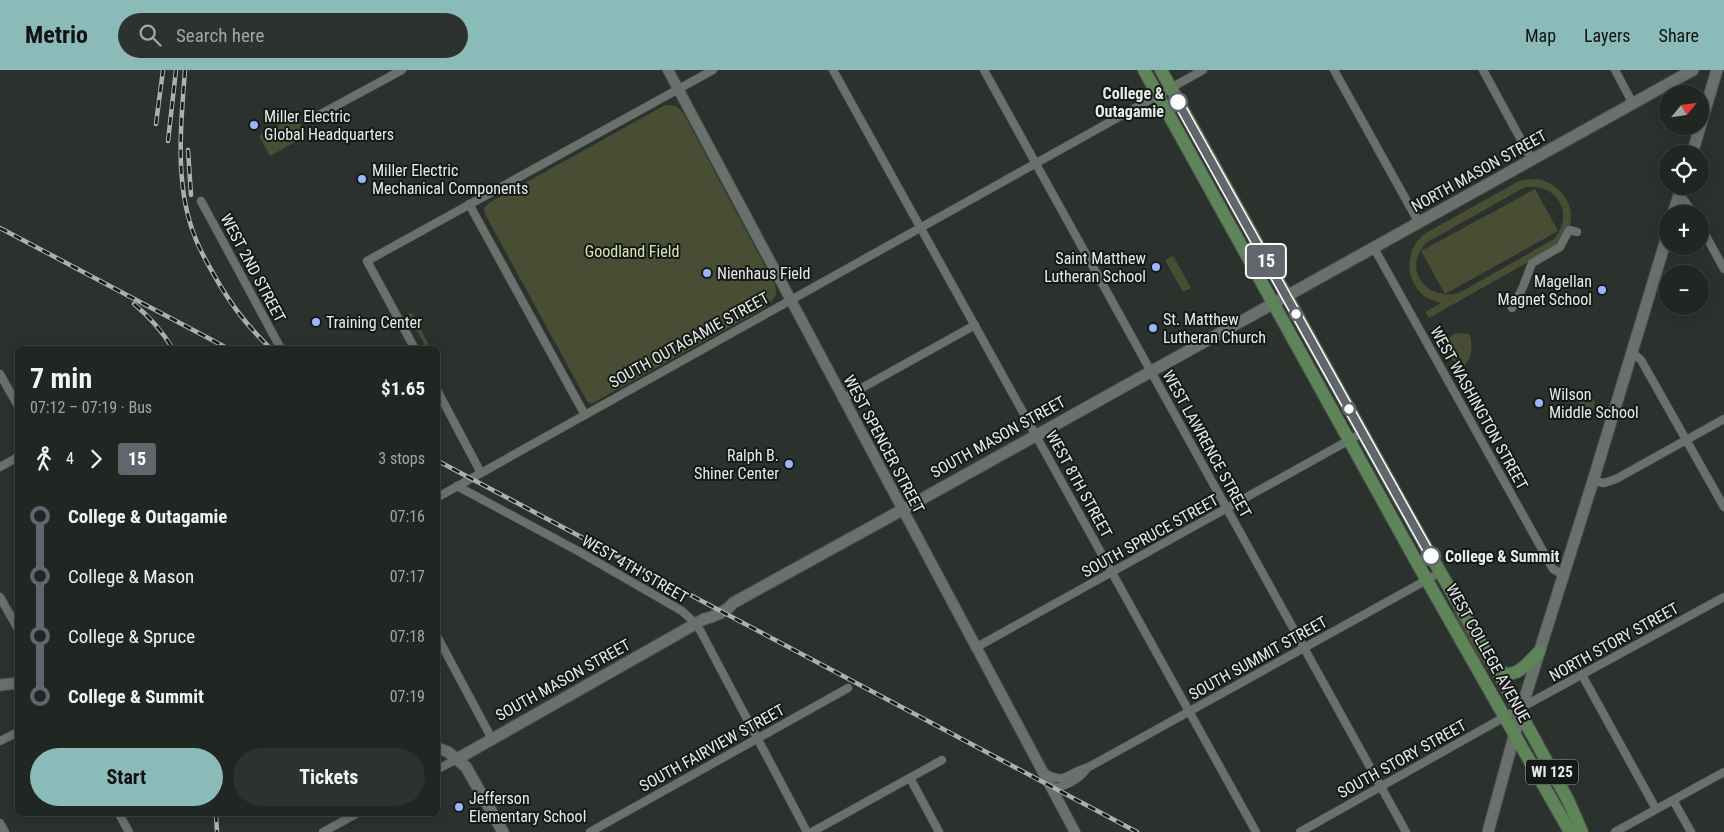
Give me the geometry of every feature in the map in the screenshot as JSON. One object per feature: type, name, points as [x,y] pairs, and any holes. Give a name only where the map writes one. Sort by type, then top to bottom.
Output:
[{"type":"main road","name":"WEST COLLEGE AVENUE","points":[[1144,70],[1164,91],[1280,300],[1362,433],[1520,711],[1568,800],[1582,832]]},
{"type":"main road","name":"WEST COLLEGE AVENUE","points":[[1161,70],[1164,91]]},
{"type":"main road","name":"NORTH MASON STREET","points":[[1280,300],[1693,70]]},
{"type":"main road","points":[[1695,145],[1717,70]]},
{"type":"main road","points":[[1488,832],[1520,711],[1564,575],[1661,255]]},
{"type":"main road","name":"WEST COLLEGE AVENUE","points":[[1280,300],[1349,441],[1570,832]]},
{"type":"main road","name":"SOUTH MASON STREET","points":[[457,759],[700,621],[708,612],[726,602],[732,603],[1280,300]]},
{"type":"main road","points":[[1497,671],[1508,675],[1517,673],[1539,652]]},
{"type":"main road","points":[[0,685],[15,683]]},
{"type":"main road","points":[[440,749],[448,752],[469,771],[503,832]]},
{"type":"street","points":[[317,116],[402,70]]},
{"type":"street","name":"WEST SPENCER STREET","points":[[668,70],[789,300],[1075,832]]},
{"type":"street","points":[[412,346],[367,261],[713,70]]},
{"type":"street","name":"WEST 8TH STREET","points":[[833,70],[1256,832]]},
{"type":"street","name":"WEST LAWRENCE STREET","points":[[984,70],[1406,832]]},
{"type":"street","name":"SOUTH OUTAGAMIE STREET","points":[[440,496],[1203,70]]},
{"type":"street","points":[[1334,70],[1419,224]]},
{"type":"street","points":[[1482,70],[1532,160]]},
{"type":"street","points":[[1614,70],[1633,104]]},
{"type":"street","name":"WEST 2ND STREET","points":[[201,201],[279,346]]},
{"type":"street","points":[[469,204],[585,415]]},
{"type":"street","points":[[1512,308],[1523,287],[1532,263],[1560,247],[1569,230],[1577,232]]},
{"type":"street","points":[[1709,242],[1724,269]]},
{"type":"street","name":"WEST WASHINGTON STREET","points":[[1374,248],[1553,569],[1564,575]]},
{"type":"street","points":[[842,399],[975,325]]},
{"type":"street","points":[[1632,352],[1642,360],[1724,507]]},
{"type":"street","points":[[0,374],[15,401]]},
{"type":"street","points":[[440,396],[481,473]]},
{"type":"street","points":[[1593,481],[1604,484],[1616,479],[1724,419]]},
{"type":"street","name":"SOUTH SPRUCE STREET","points":[[975,648],[1362,433]]},
{"type":"street","points":[[0,467],[15,460]]},
{"type":"street","name":"WEST 4TH STREET","points":[[456,486],[578,551],[700,621],[758,739],[807,832]]},
{"type":"street","name":"SOUTH SUMMIT STREET","points":[[1043,772],[1059,779],[1088,768],[1441,572]]},
{"type":"street","points":[[0,597],[15,624]]},
{"type":"street","name":"NORTH STORY STREET","points":[[1520,711],[1724,597]]},
{"type":"street","points":[[440,642],[492,739]]},
{"type":"street","points":[[1582,675],[1656,809]]},
{"type":"street","name":"SOUTH FAIRVIEW STREET","points":[[590,832],[848,688]]},
{"type":"street","name":"SOUTH STORY STREET","points":[[1300,832],[1505,717],[1520,711]]},
{"type":"street","points":[[0,741],[15,734]]},
{"type":"street","name":"SOUTH MASON STREET","points":[[440,768],[457,759]]},
{"type":"street","points":[[812,832],[942,760]]},
{"type":"street","name":"SOUTH SUMMIT STREET","points":[[1052,788],[1067,784],[1083,774],[1088,768]]},
{"type":"street","points":[[1615,832],[1724,772]]},
{"type":"street","points":[[910,778],[939,832]]},
{"type":"street","points":[[1673,800],[1691,832]]},
{"type":"street","points":[[120,816],[129,832]]},
{"type":"street","points":[[325,832],[353,816]]},
{"type":"street","points":[[0,823],[5,832]]},
{"type":"green space","name":"Goodland Field","points":[[665,105],[676,106],[684,114],[775,285],[776,292],[772,301],[764,308],[591,404],[587,401],[485,214],[484,208],[489,203]]},
{"type":"green space","points":[[295,116],[306,136],[270,156],[259,136]]},
{"type":"green space","points":[[1539,179],[1547,182],[1561,192],[1566,199],[1571,215],[1564,237],[1551,249],[1429,318],[1425,312],[1441,303],[1423,295],[1417,288],[1410,272],[1411,255],[1419,239],[1426,233],[1524,180]],"holes":[[[1525,187],[1537,187],[1554,195],[1560,202],[1563,211],[1563,220],[1554,239],[1459,293],[1447,295],[1437,293],[1421,281],[1417,273],[1416,263],[1419,253],[1426,243]]]},
{"type":"green space","points":[[1535,189],[1558,231],[1445,294],[1421,251]]},
{"type":"green space","points":[[1173,256],[1191,288],[1183,292],[1165,260]]},
{"type":"green space","points":[[412,313],[429,346],[425,346],[408,314]]},
{"type":"green space","points":[[1457,333],[1469,334],[1471,339],[1469,359],[1463,366],[1458,368],[1442,341]]},
{"type":"green space","points":[[1587,396],[1595,404],[1587,412],[1579,404]]},
{"type":"green space","points":[[1452,611],[1454,611],[1473,638],[1495,677],[1493,678],[1473,649]]},
{"type":"railway","points":[[156,124],[163,70]]},
{"type":"railway","points":[[168,141],[176,70]]},
{"type":"railway","points":[[185,70],[181,130],[181,170],[183,190],[192,229],[205,259],[226,295],[250,327],[268,346]]},
{"type":"railway","points":[[188,150],[191,195]]},
{"type":"railway","points":[[0,228],[223,346]]},
{"type":"railway","points":[[134,304],[165,336],[171,346]]},
{"type":"railway","points":[[440,462],[1137,832]]},
{"type":"railway","points":[[216,816],[217,832]]},
{"type":"bus line","name":"15","points":[[1178,102],[1431,556]]},
{"type":"place","name":"College & Outagamie","points":[[1178,102]]},
{"type":"place","name":"Miller Electric Global Headquarters","points":[[254,125]]},
{"type":"place","name":"Miller Electric Mechanical Components","points":[[362,179]]},
{"type":"place","name":"Saint Matthew Lutheran School","points":[[1156,267]]},
{"type":"place","name":"Nienhaus Field","points":[[707,273]]},
{"type":"place","name":"Magellan Magnet School","points":[[1602,290]]},
{"type":"place","name":"Training Center","points":[[316,322]]},
{"type":"place","name":"St. Matthew Lutheran Church","points":[[1153,328]]},
{"type":"place","name":"Wilson Middle School","points":[[1539,403]]},
{"type":"place","name":"Ralph B. Shiner Center","points":[[789,464]]},
{"type":"place","name":"College & Summit","points":[[1431,556]]},
{"type":"place","name":"Jefferson Elementary School","points":[[459,807]]}]
